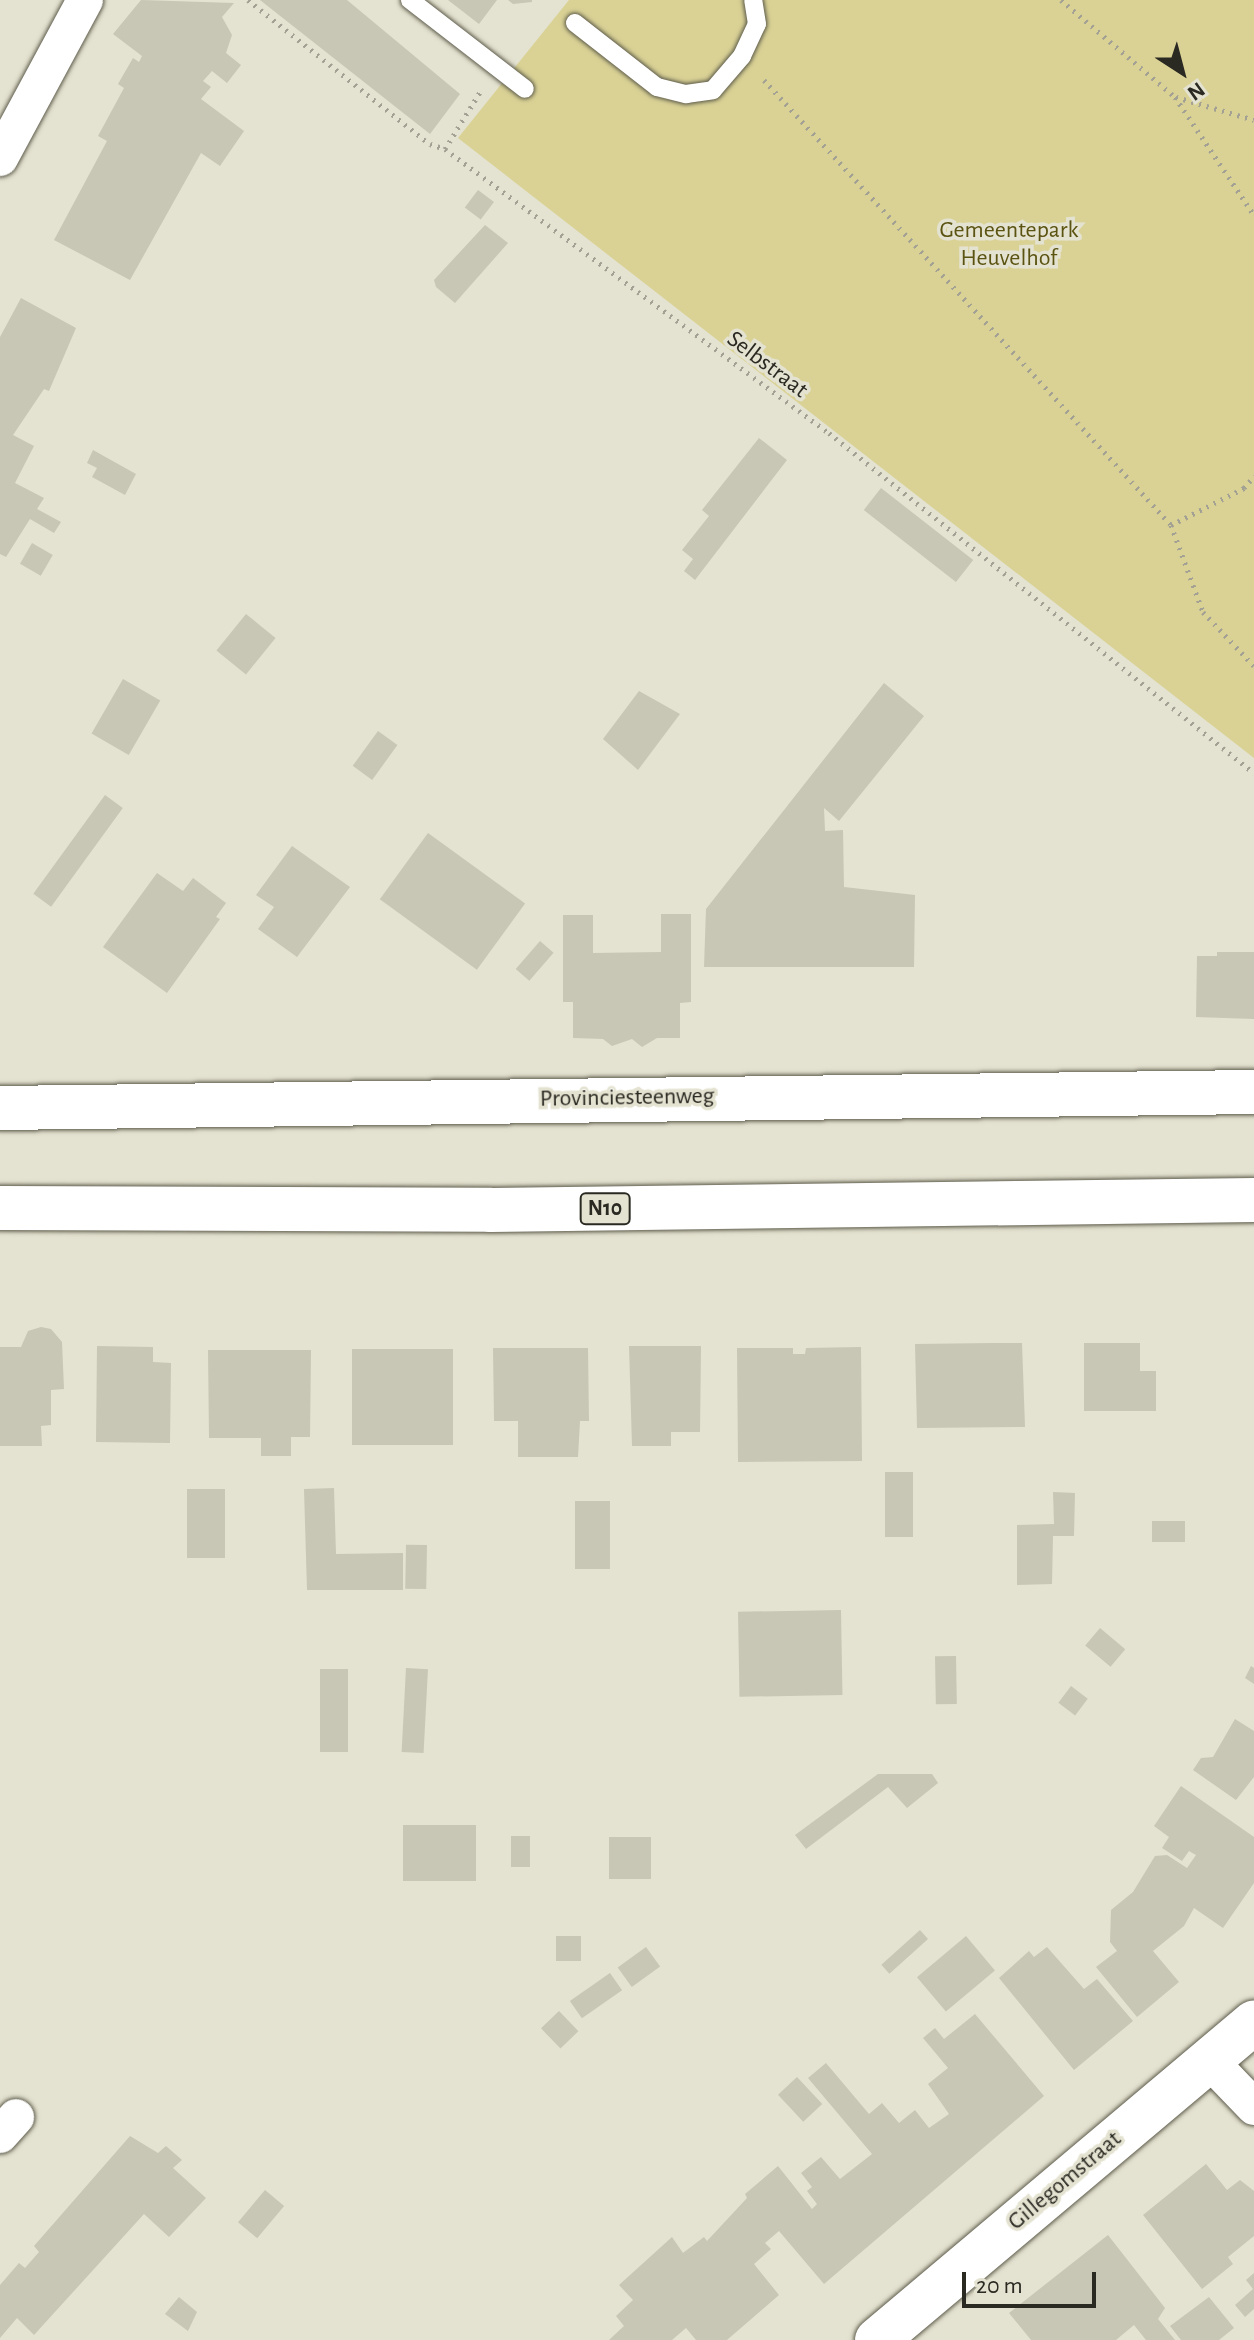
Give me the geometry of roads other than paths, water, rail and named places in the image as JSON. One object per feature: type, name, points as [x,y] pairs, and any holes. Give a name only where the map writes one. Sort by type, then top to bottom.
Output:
[{"type":"main road","name":"Provinciesteenweg","points":[[0,1108],[1254,1092]]},
{"type":"main road","name":"N10","points":[[0,1208],[491,1210],[1254,1200]]},
{"type":"main road","name":"Gillegomstraat","points":[[877,2340],[1254,2023]]},
{"type":"street","points":[[2,151],[85,0]]},
{"type":"street","points":[[1209,2060],[1254,2107]]},
{"type":"lane","points":[[410,0],[525,89]]},
{"type":"lane","points":[[575,23],[657,87],[686,94],[713,90],[742,56],[757,24],[753,0]]},
{"type":"park label","name":"Gemeentepark Heuvelhof","points":[[1009,245]]}]
